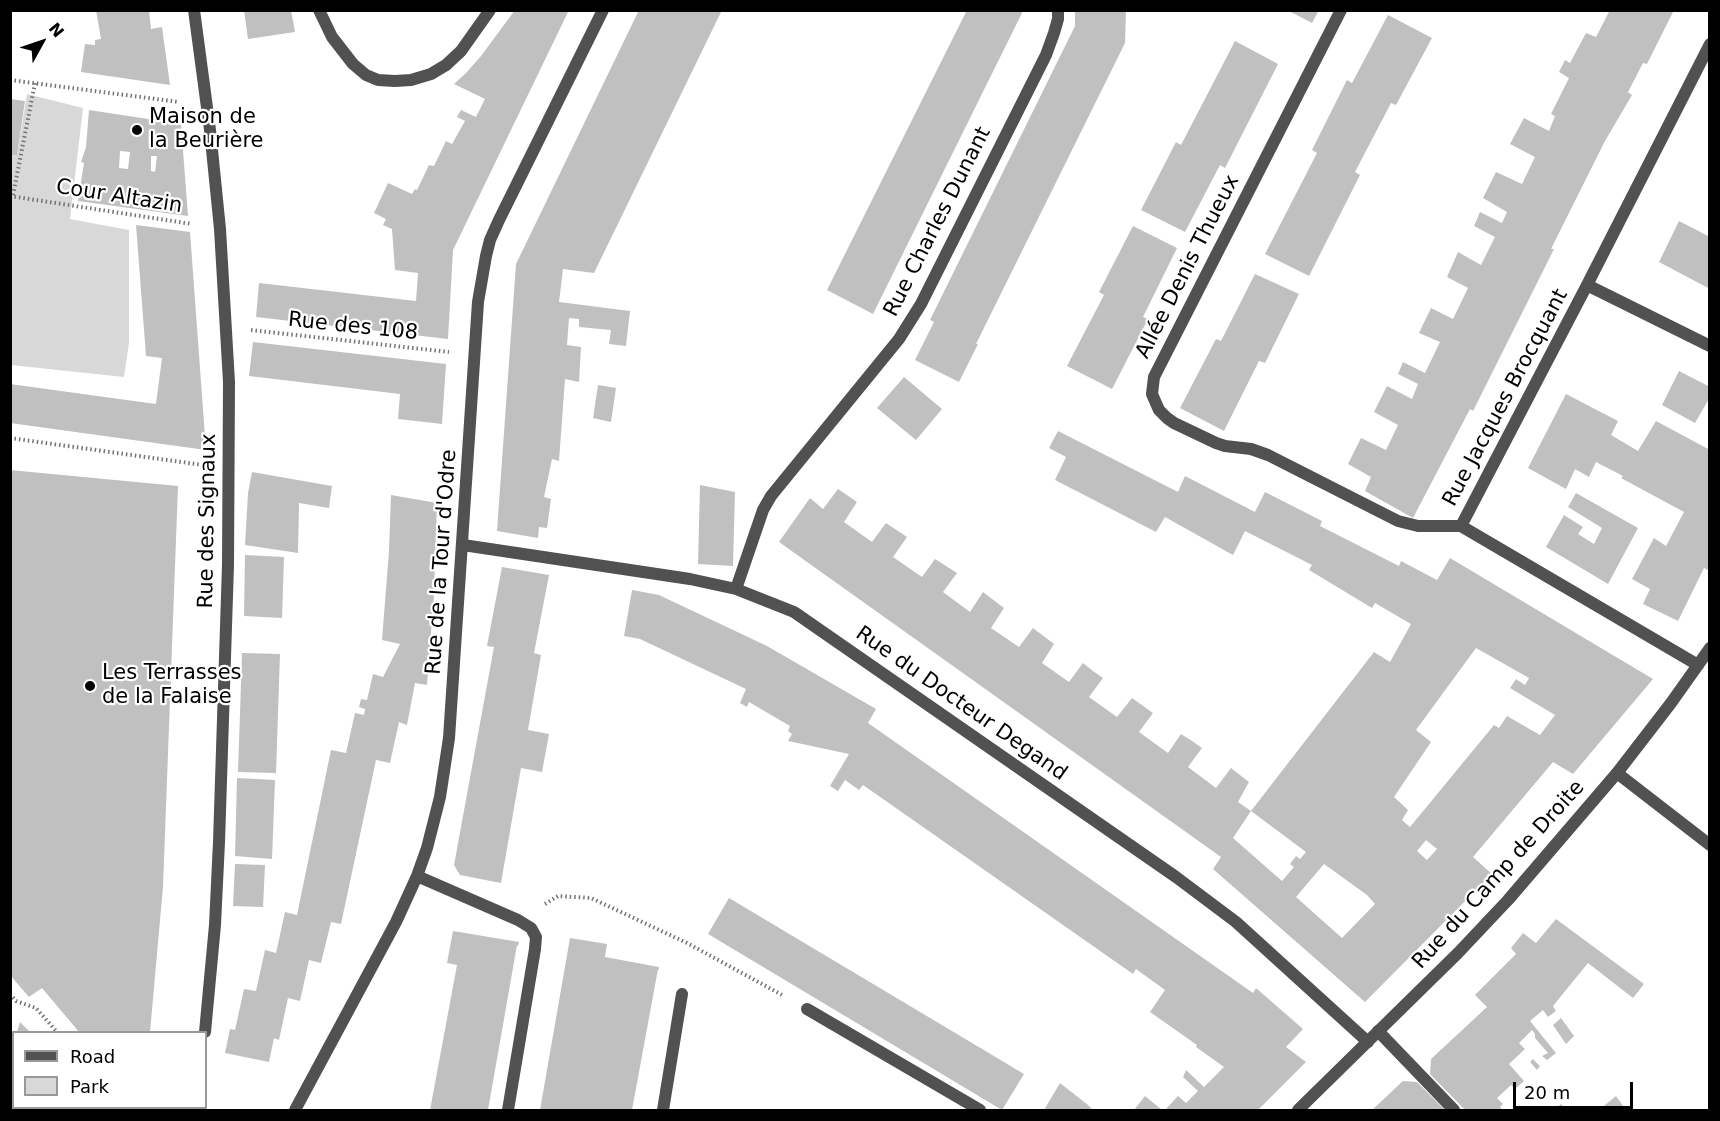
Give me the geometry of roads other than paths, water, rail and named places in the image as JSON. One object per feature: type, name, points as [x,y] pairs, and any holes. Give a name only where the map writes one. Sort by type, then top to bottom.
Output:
[{"type":"street","name":"Rue des Signaux","points":[[194,10],[220,229],[226,327],[229,469],[219,842],[205,1031]]},
{"type":"street","points":[[319,10],[332,37],[353,64],[378,81],[411,80],[431,74],[446,65],[461,51],[490,10]]},
{"type":"street","name":"Rue de la Tour d'Odre","points":[[295,1110],[396,922],[427,849],[445,772],[449,738],[481,280],[490,240],[603,10]]},
{"type":"street","name":"Rue Charles Dunant","points":[[736,589],[763,510],[771,496],[899,339],[921,304],[1046,55],[1058,19],[1058,10]]},
{"type":"street","name":"Allée Denis Thueux","points":[[1341,10],[1154,376],[1152,393],[1159,410],[1167,418],[1216,444],[1251,449],[1268,455],[1398,521],[1418,526],[1461,526]]},
{"type":"street","name":"Rue Jacques Brocquant","points":[[1698,665],[1461,526],[1710,44]]},
{"type":"street","points":[[1587,285],[1710,346]]},
{"type":"street","name":"Rue du Docteur Degand","points":[[463,545],[660,574],[736,589],[794,612],[1176,877],[1236,922],[1368,1042]]},
{"type":"street","name":"Rue du Camp de Droite","points":[[1298,1110],[1483,927],[1644,739],[1710,648]]},
{"type":"street","points":[[1617,772],[1710,845]]},
{"type":"street","points":[[417,876],[518,920],[531,928],[536,937],[508,1110]]},
{"type":"street","points":[[663,1110],[682,994]]},
{"type":"street","points":[[807,1009],[980,1110]]},
{"type":"street","points":[[1378,1031],[1454,1110]]},
{"type":"place","name":"Maison de la Beurière","points":[[137,130]]},
{"type":"place","name":"Les Terrasses de la Falaise","points":[[90,686]]}]
